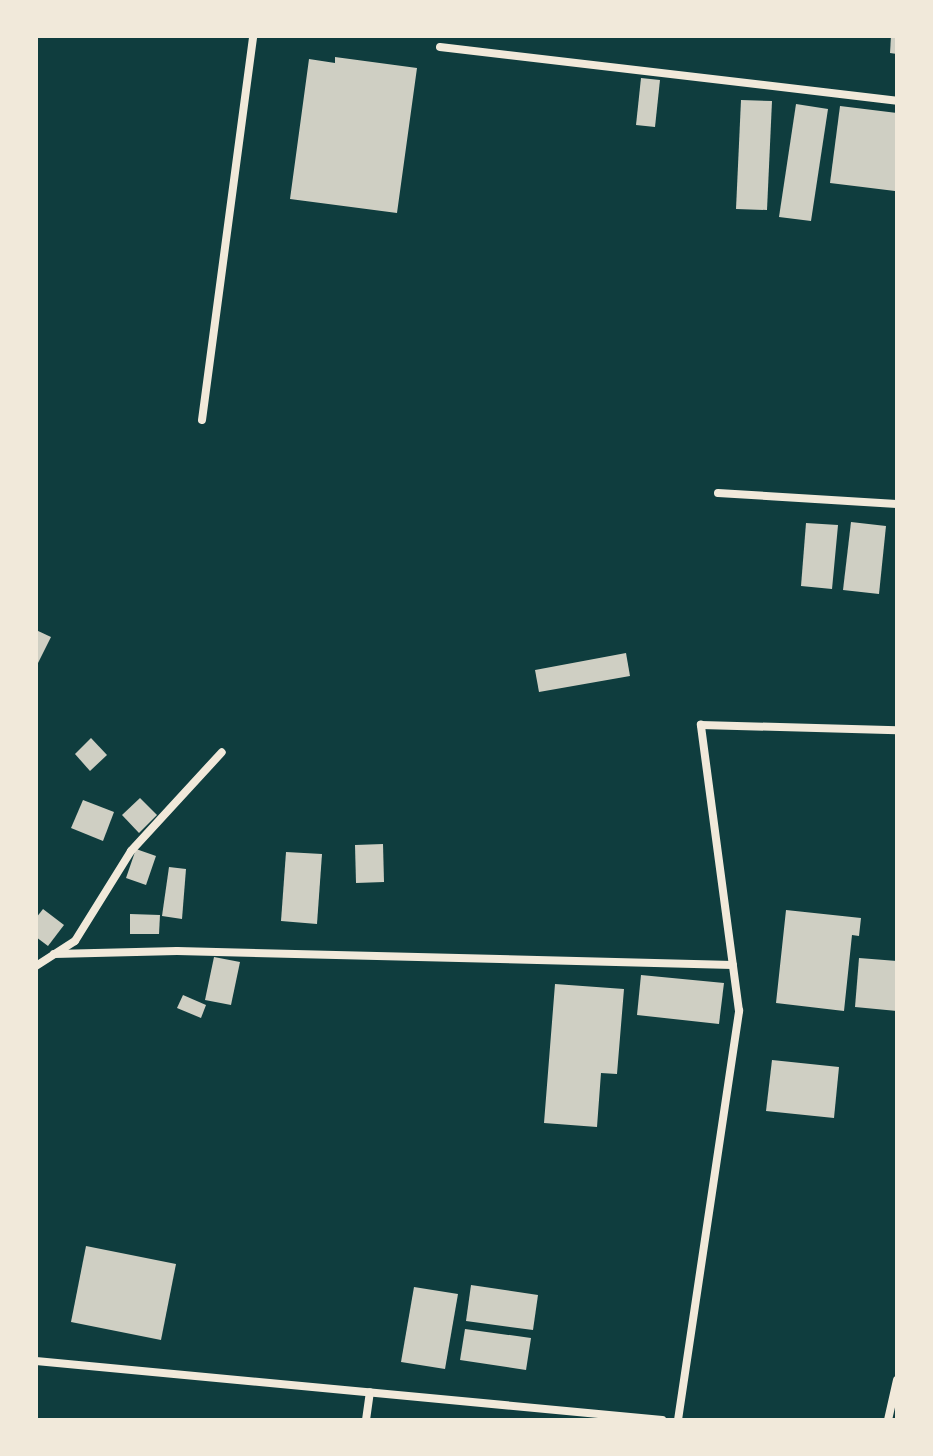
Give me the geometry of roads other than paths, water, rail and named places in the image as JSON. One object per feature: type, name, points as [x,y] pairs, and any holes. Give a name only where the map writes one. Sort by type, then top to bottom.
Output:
[{"type":"street","points":[[202,420],[253,36]]},
{"type":"street","points":[[440,47],[897,101]]},
{"type":"street","points":[[718,493],[897,504]]},
{"type":"street","points":[[678,1420],[739,1011],[701,725],[897,730]]},
{"type":"street","points":[[36,966],[75,941],[131,851],[222,752]]},
{"type":"street","points":[[54,954],[177,951],[733,965]]},
{"type":"street","points":[[36,1361],[662,1420]]},
{"type":"street","points":[[888,1420],[897,1380]]},
{"type":"street","points":[[366,1420],[370,1392]]}]
